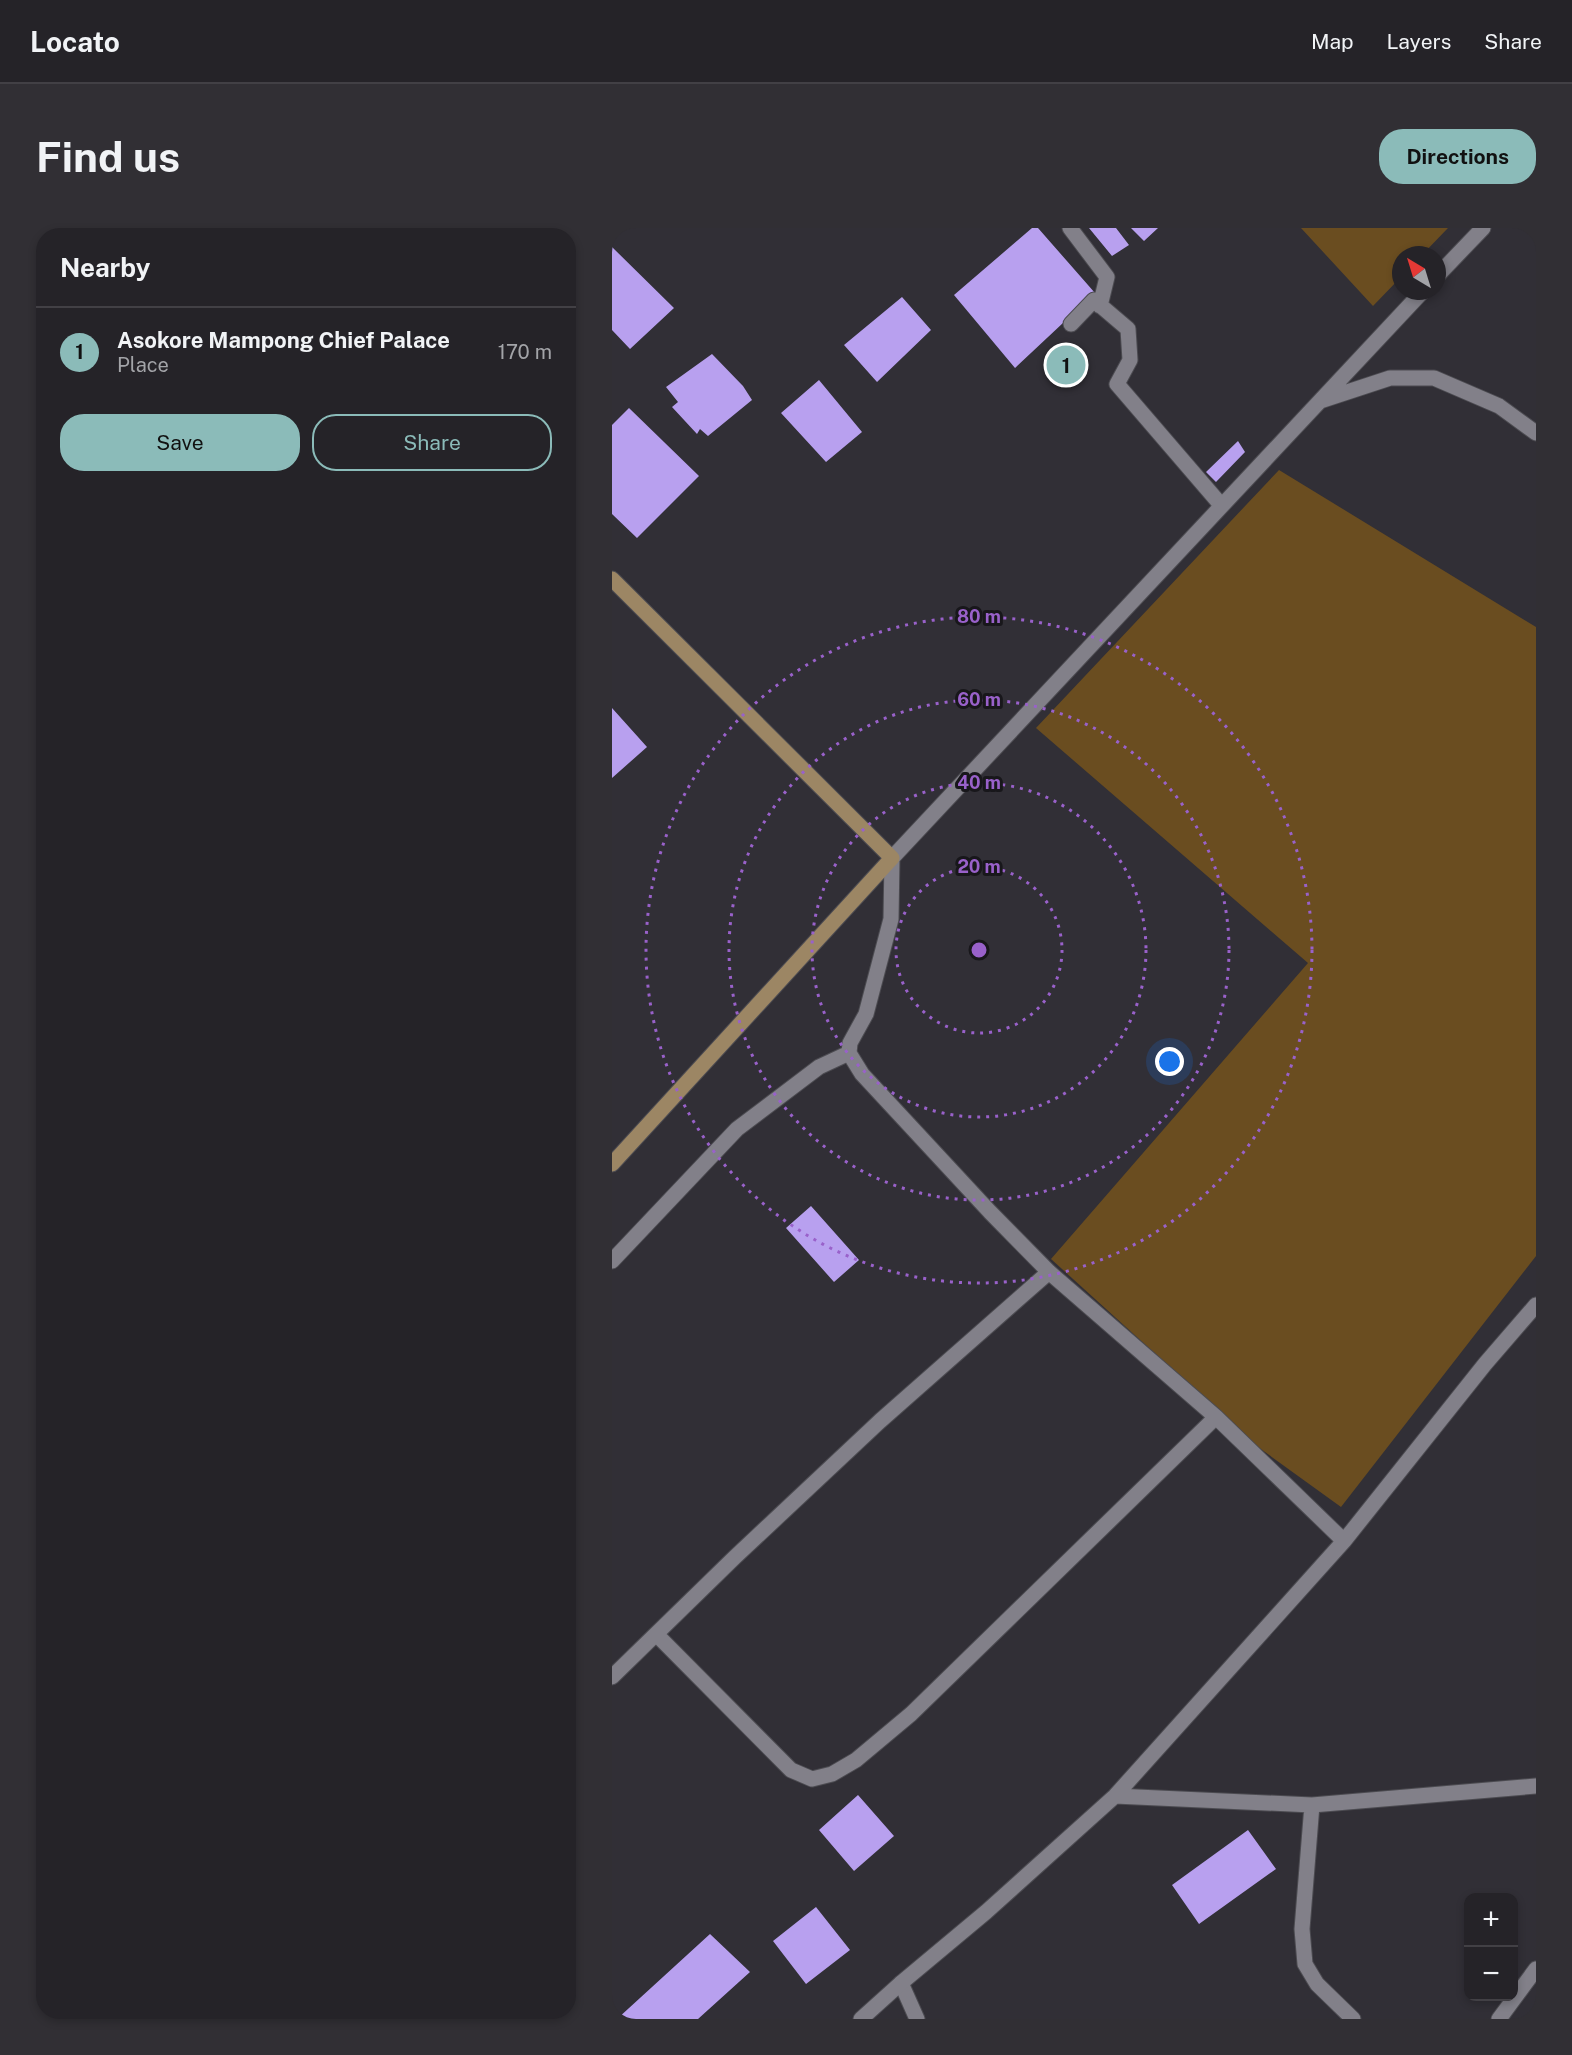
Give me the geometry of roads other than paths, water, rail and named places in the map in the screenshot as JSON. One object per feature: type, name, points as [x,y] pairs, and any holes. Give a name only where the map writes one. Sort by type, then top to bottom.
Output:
[{"type":"street","points":[[1070,228],[1107,277],[1100,306]]},
{"type":"street","points":[[1446,267],[1483,228]]},
{"type":"street","points":[[1071,324],[1094,300],[1128,329],[1130,360],[1117,384],[1221,505]]},
{"type":"street","points":[[612,1164],[892,858],[1414,300]]},
{"type":"street","points":[[1317,402],[1390,378],[1434,378],[1499,406],[1536,433]]},
{"type":"street","points":[[612,579],[892,858],[891,919],[866,1014],[850,1043],[849,1053],[862,1074],[1049,1272],[1216,1417],[1344,1541]]},
{"type":"street","points":[[612,1261],[737,1130],[819,1067],[849,1053]]},
{"type":"street","points":[[612,1677],[735,1557],[880,1421],[1049,1272]]},
{"type":"street","points":[[861,2019],[900,1983],[986,1912],[1115,1796],[1344,1541],[1485,1364],[1536,1305]]},
{"type":"street","points":[[656,1634],[791,1770],[812,1779],[832,1774],[856,1760],[911,1714],[1216,1417]]},
{"type":"street","points":[[1115,1796],[1312,1805],[1536,1786]]},
{"type":"street","points":[[1312,1805],[1302,1929],[1305,1964],[1317,1984],[1353,2019]]},
{"type":"street","points":[[1499,2019],[1535,1971]]},
{"type":"street","points":[[900,1983],[917,2019]]},
{"type":"place","name":"Asokore Mampong Chief Palace","points":[[1066,365]]}]
